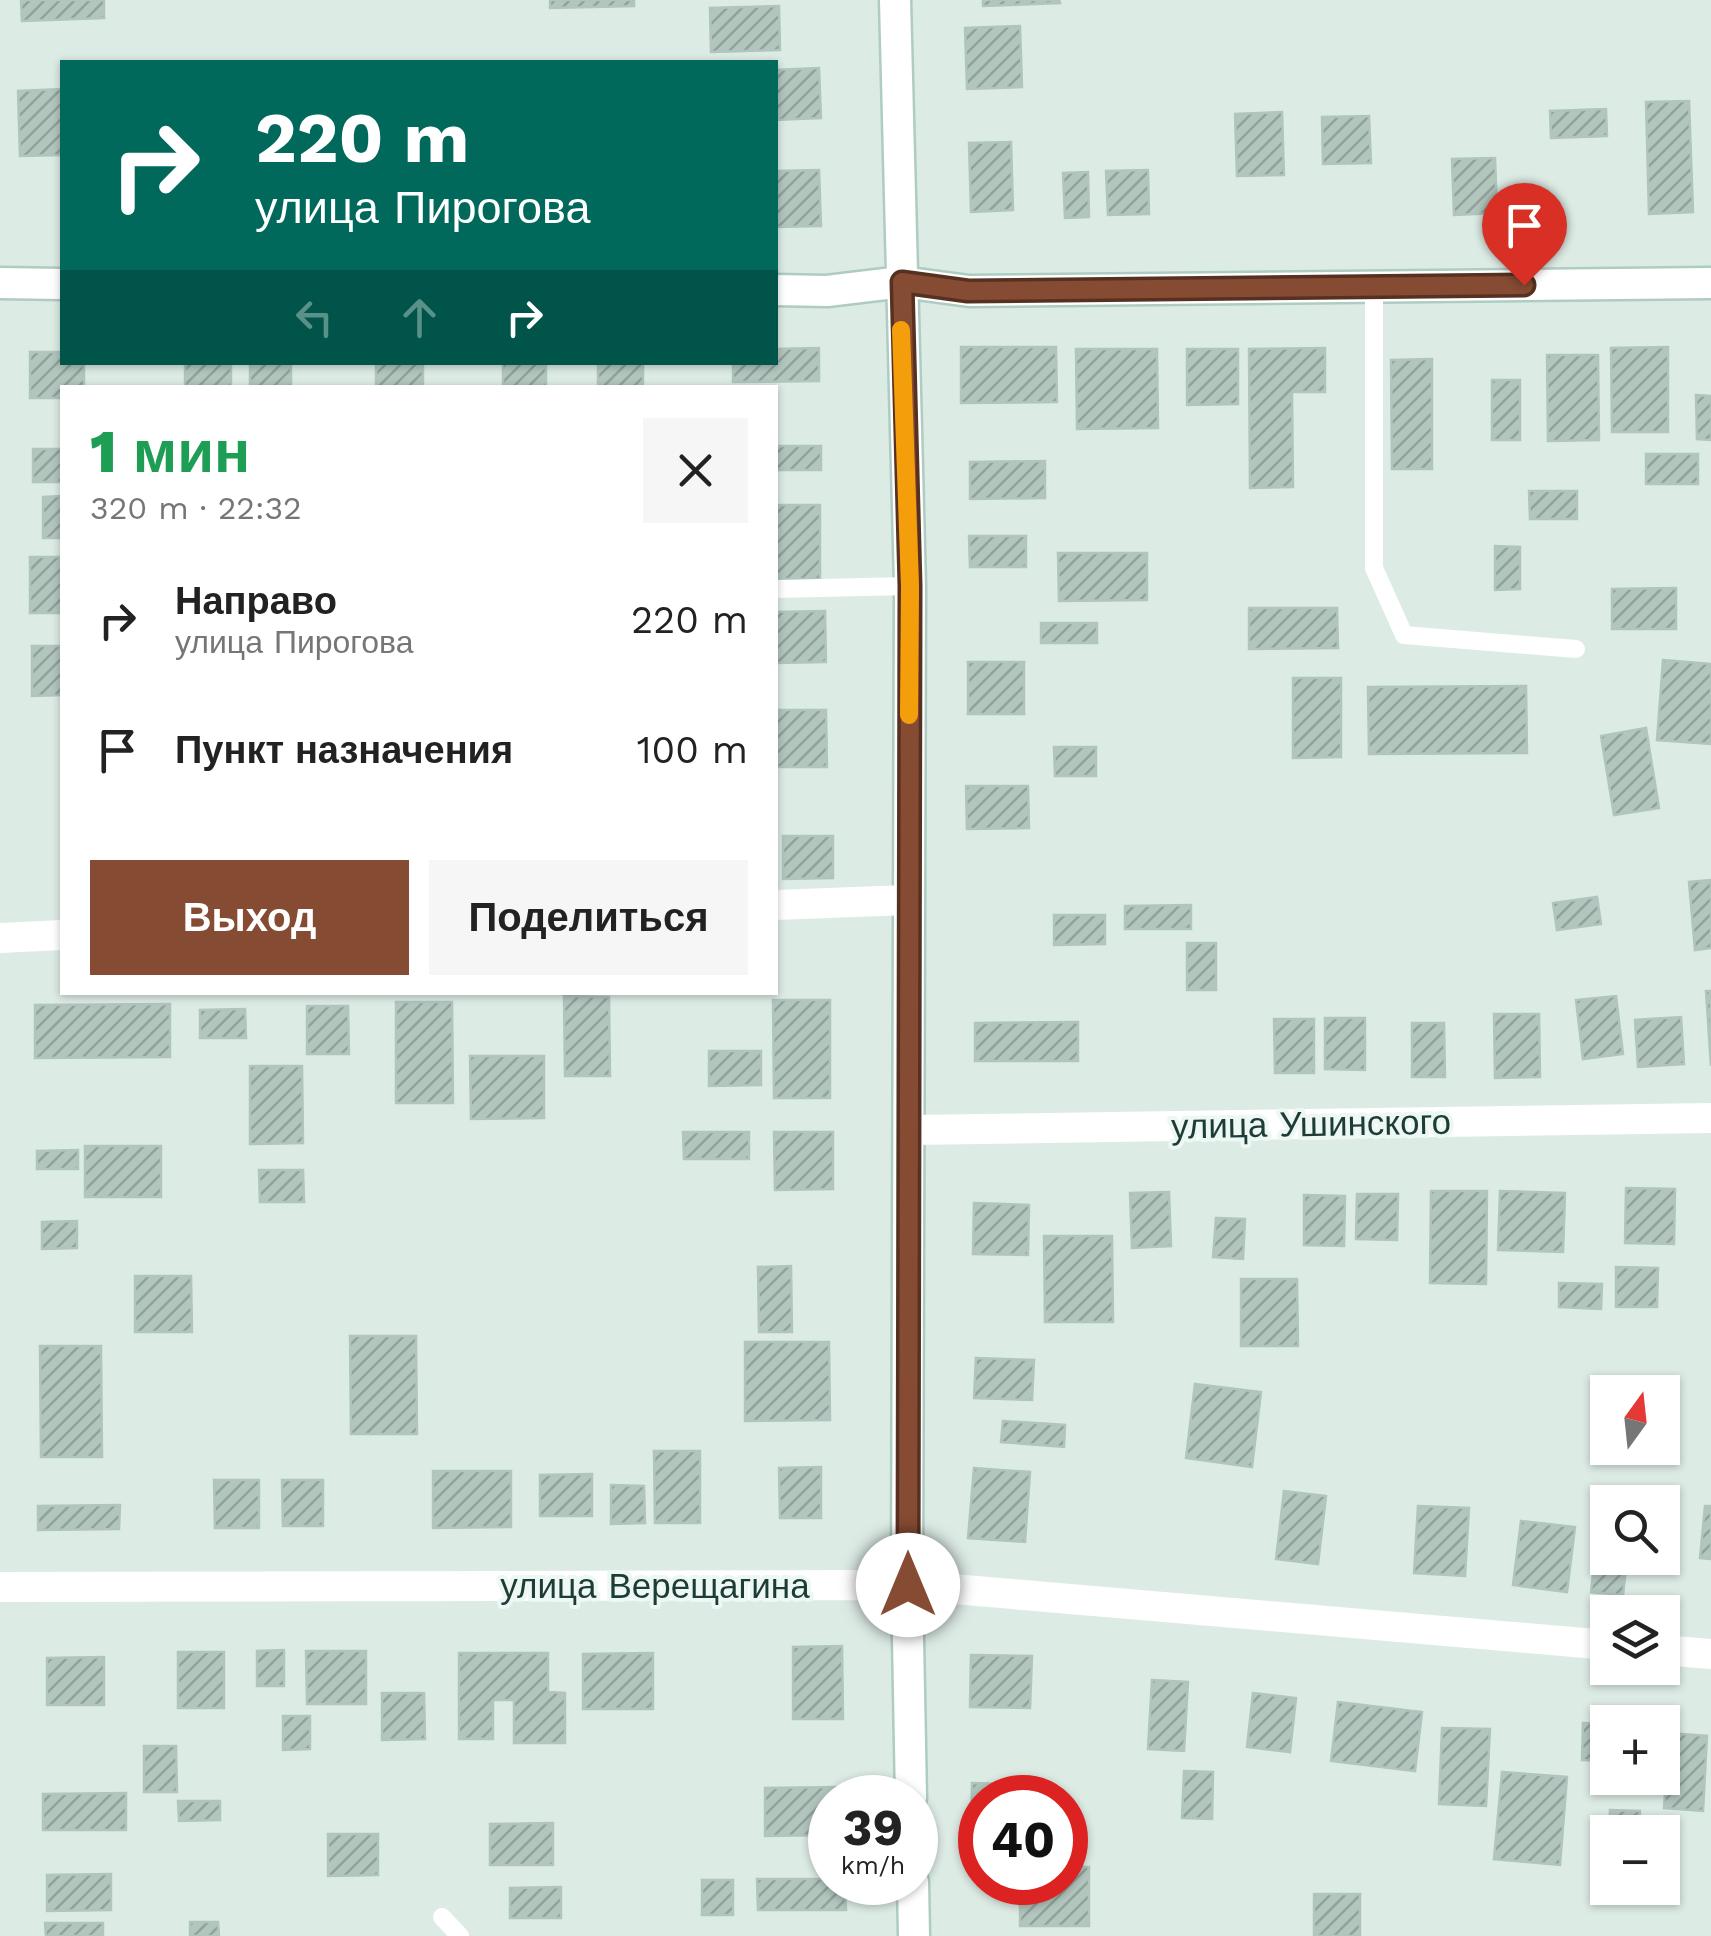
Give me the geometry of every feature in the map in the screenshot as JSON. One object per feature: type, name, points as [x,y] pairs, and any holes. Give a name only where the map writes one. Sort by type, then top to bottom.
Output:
[{"type":"street","points":[[895,0],[910,586],[911,1775]]},
{"type":"street","points":[[778,290],[827,291],[902,282],[968,291],[1711,283]]},
{"type":"street","points":[[0,284],[60,284]]},
{"type":"street","points":[[778,905],[908,900]]},
{"type":"street","points":[[0,938],[60,935]]},
{"type":"street","name":"улица Ушинского","points":[[910,1130],[1711,1118]]},
{"type":"street","name":"улица Верещагина","points":[[0,1587],[908,1585],[1590,1643]]},
{"type":"street","points":[[1680,1651],[1711,1654]]},
{"type":"street","points":[[913,1905],[914,1936]]},
{"type":"lane","points":[[1374,287],[1374,568],[1404,636],[1576,649]]},
{"type":"lane","points":[[778,589],[910,586]]},
{"type":"lane","points":[[442,1917],[460,1936]]},
{"type":"building","points":[[21,0],[104,0],[104,18],[22,21]]},
{"type":"building","points":[[550,0],[634,0],[634,6],[550,8]]},
{"type":"building","points":[[983,0],[1059,0],[1060,3],[983,6]]},
{"type":"building","points":[[779,6],[780,50],[711,52],[710,8]]},
{"type":"building","points":[[1020,26],[1022,87],[967,89],[965,28]]},
{"type":"building","points":[[819,68],[821,118],[778,120],[778,70]]},
{"type":"building","points":[[60,89],[60,155],[20,156],[18,91]]},
{"type":"building","points":[[1689,101],[1693,212],[1649,214],[1646,102]]},
{"type":"building","points":[[1606,109],[1607,136],[1551,138],[1550,111]]},
{"type":"building","points":[[1282,112],[1284,175],[1237,176],[1235,114]]},
{"type":"building","points":[[1369,116],[1371,163],[1323,164],[1322,117]]},
{"type":"building","points":[[1011,142],[1013,210],[971,212],[969,143]]},
{"type":"building","points":[[1495,158],[1497,213],[1454,215],[1452,159]]},
{"type":"building","points":[[819,170],[821,226],[778,227],[778,171]]},
{"type":"building","points":[[1148,170],[1149,214],[1108,215],[1106,171]]},
{"type":"building","points":[[1088,172],[1089,217],[1065,218],[1063,173]]},
{"type":"building","points":[[961,347],[1056,347],[1057,402],[961,403]]},
{"type":"building","points":[[1668,347],[1668,432],[1612,432],[1611,348]]},
{"type":"building","points":[[819,348],[819,381],[733,382],[733,365],[778,365],[778,349]]},
{"type":"building","points":[[1325,348],[1325,392],[1292,392],[1293,487],[1250,488],[1249,349]]},
{"type":"building","points":[[1076,349],[1157,349],[1158,428],[1077,429]]},
{"type":"building","points":[[1187,349],[1238,349],[1238,404],[1187,405]]},
{"type":"building","points":[[30,352],[60,352],[60,365],[84,365],[84,385],[60,385],[60,398],[30,398]]},
{"type":"building","points":[[1547,355],[1598,355],[1599,440],[1548,441]]},
{"type":"building","points":[[1432,359],[1432,469],[1392,469],[1391,360]]},
{"type":"building","points":[[185,365],[231,365],[231,385],[185,385]]},
{"type":"building","points":[[250,365],[291,365],[291,385],[250,385]]},
{"type":"building","points":[[376,365],[423,365],[423,385],[376,385]]},
{"type":"building","points":[[503,365],[546,365],[546,385],[503,385]]},
{"type":"building","points":[[598,365],[643,365],[643,385],[598,385]]},
{"type":"building","points":[[1492,380],[1520,380],[1520,440],[1492,440]]},
{"type":"building","points":[[1696,395],[1711,396],[1711,440],[1697,439]]},
{"type":"building","points":[[778,446],[821,446],[821,470],[778,470]]},
{"type":"building","points":[[33,449],[60,449],[60,482],[33,482]]},
{"type":"building","points":[[1646,454],[1698,454],[1698,484],[1646,484]]},
{"type":"building","points":[[1045,461],[1045,498],[970,499],[970,462]]},
{"type":"building","points":[[1529,491],[1577,491],[1577,519],[1530,519]]},
{"type":"building","points":[[60,496],[60,538],[43,538],[43,497]]},
{"type":"building","points":[[778,505],[820,505],[820,579],[778,579]]},
{"type":"building","points":[[969,536],[1026,536],[1026,567],[970,567]]},
{"type":"building","points":[[1495,546],[1520,547],[1520,589],[1495,590]]},
{"type":"building","points":[[1058,553],[1147,553],[1147,600],[1059,601]]},
{"type":"building","points":[[30,557],[60,557],[60,613],[30,613]]},
{"type":"building","points":[[1676,588],[1676,629],[1612,629],[1612,589]]},
{"type":"building","points":[[1249,608],[1337,608],[1338,648],[1249,649]]},
{"type":"building","points":[[825,611],[826,662],[778,663],[778,612]]},
{"type":"building","points":[[1041,623],[1097,623],[1097,643],[1041,643]]},
{"type":"building","points":[[32,646],[60,646],[60,695],[32,696]]},
{"type":"building","points":[[1663,660],[1711,664],[1711,744],[1657,740]]},
{"type":"building","points":[[968,662],[1024,662],[1024,714],[968,714]]},
{"type":"building","points":[[1293,678],[1341,678],[1341,757],[1293,758]]},
{"type":"building","points":[[1526,686],[1527,753],[1369,754],[1368,687]]},
{"type":"building","points":[[778,710],[826,710],[827,767],[778,767]]},
{"type":"building","points":[[1646,728],[1659,808],[1614,815],[1601,736]]},
{"type":"building","points":[[1054,747],[1096,747],[1096,776],[1055,776]]},
{"type":"building","points":[[966,786],[1028,786],[1029,828],[967,829]]},
{"type":"building","points":[[783,836],[833,836],[833,878],[783,879]]},
{"type":"building","points":[[1711,880],[1711,948],[1695,950],[1689,882]]},
{"type":"building","points":[[1597,897],[1601,924],[1557,930],[1553,903]]},
{"type":"building","points":[[1191,905],[1191,929],[1125,929],[1125,906]]},
{"type":"building","points":[[1054,915],[1105,915],[1105,944],[1054,945]]},
{"type":"building","points":[[1187,943],[1216,943],[1216,990],[1187,990]]},
{"type":"building","points":[[1706,991],[1711,991],[1711,1066]]},
{"type":"building","points":[[564,996],[609,997],[610,1076],[565,1076]]},
{"type":"building","points":[[1616,996],[1623,1054],[1583,1059],[1576,1000]]},
{"type":"building","points":[[773,1000],[830,1000],[830,1098],[774,1098]]},
{"type":"building","points":[[396,1002],[452,1002],[453,1103],[396,1103]]},
{"type":"building","points":[[170,1004],[170,1057],[35,1058],[35,1005]]},
{"type":"building","points":[[307,1006],[348,1006],[349,1054],[307,1054]]},
{"type":"building","points":[[245,1009],[246,1038],[200,1038],[200,1010]]},
{"type":"building","points":[[1494,1014],[1539,1014],[1540,1077],[1495,1078]]},
{"type":"building","points":[[1681,1017],[1684,1064],[1638,1067],[1635,1020]]},
{"type":"building","points":[[1325,1018],[1365,1018],[1365,1070],[1325,1069]]},
{"type":"building","points":[[1274,1019],[1314,1019],[1314,1073],[1275,1073]]},
{"type":"building","points":[[1078,1022],[1078,1061],[975,1061],[975,1023]]},
{"type":"building","points":[[1412,1023],[1444,1023],[1445,1077],[1412,1077]]},
{"type":"building","points":[[709,1051],[761,1051],[761,1085],[709,1086]]},
{"type":"building","points":[[470,1056],[544,1056],[544,1118],[471,1119]]},
{"type":"building","points":[[250,1066],[302,1066],[303,1143],[250,1144]]},
{"type":"building","points":[[683,1132],[749,1132],[749,1159],[684,1159]]},
{"type":"building","points":[[774,1132],[833,1132],[833,1189],[775,1190]]},
{"type":"building","points":[[85,1146],[161,1146],[161,1197],[85,1197]]},
{"type":"building","points":[[78,1150],[78,1169],[37,1169],[37,1151]]},
{"type":"building","points":[[259,1170],[303,1170],[304,1202],[260,1202]]},
{"type":"building","points":[[1626,1188],[1675,1189],[1674,1244],[1625,1243]]},
{"type":"building","points":[[1431,1191],[1487,1191],[1486,1284],[1430,1283]]},
{"type":"building","points":[[1500,1191],[1565,1193],[1563,1252],[1498,1250]]},
{"type":"building","points":[[1169,1192],[1171,1246],[1132,1248],[1130,1193]]},
{"type":"building","points":[[1357,1194],[1398,1194],[1397,1240],[1356,1239]]},
{"type":"building","points":[[1304,1195],[1345,1196],[1344,1246],[1304,1245]]},
{"type":"building","points":[[974,1203],[1029,1205],[1028,1255],[973,1254]]},
{"type":"building","points":[[1216,1218],[1245,1219],[1243,1259],[1213,1257]]},
{"type":"building","points":[[77,1221],[77,1248],[42,1249],[42,1222]]},
{"type":"building","points":[[1044,1236],[1112,1236],[1113,1322],[1045,1322]]},
{"type":"building","points":[[791,1266],[792,1332],[759,1332],[758,1267]]},
{"type":"building","points":[[1616,1267],[1658,1268],[1657,1307],[1616,1307]]},
{"type":"building","points":[[135,1276],[191,1276],[192,1332],[135,1332]]},
{"type":"building","points":[[1241,1279],[1297,1279],[1298,1346],[1241,1346]]},
{"type":"building","points":[[1559,1283],[1602,1284],[1601,1309],[1559,1307]]},
{"type":"building","points":[[350,1336],[416,1336],[417,1434],[351,1434]]},
{"type":"building","points":[[745,1342],[829,1342],[830,1420],[745,1421]]},
{"type":"building","points":[[40,1346],[101,1346],[102,1457],[41,1457]]},
{"type":"building","points":[[976,1358],[1034,1360],[1032,1400],[974,1398]]},
{"type":"building","points":[[1195,1384],[1261,1392],[1252,1467],[1186,1458]]},
{"type":"building","points":[[1003,1421],[1065,1425],[1064,1447],[1001,1442]]},
{"type":"building","points":[[654,1451],[700,1451],[700,1523],[655,1523]]},
{"type":"building","points":[[821,1467],[821,1518],[780,1518],[779,1468]]},
{"type":"building","points":[[974,1468],[1030,1472],[1025,1542],[968,1538]]},
{"type":"building","points":[[433,1471],[511,1471],[511,1527],[433,1528]]},
{"type":"building","points":[[592,1474],[592,1516],[540,1516],[540,1475]]},
{"type":"building","points":[[214,1480],[259,1480],[259,1528],[215,1528]]},
{"type":"building","points":[[282,1480],[323,1480],[323,1526],[283,1526]]},
{"type":"building","points":[[611,1485],[644,1486],[645,1523],[611,1524]]},
{"type":"building","points":[[1284,1491],[1326,1496],[1318,1564],[1276,1559]]},
{"type":"building","points":[[120,1505],[119,1529],[38,1530],[38,1506]]},
{"type":"building","points":[[1418,1506],[1469,1508],[1465,1576],[1414,1573]]},
{"type":"building","points":[[1705,1506],[1711,1506],[1711,1559],[1700,1558]]},
{"type":"building","points":[[1521,1521],[1575,1527],[1567,1592],[1513,1585]]},
{"type":"building","points":[[1593,1575],[1625,1575],[1623,1595],[1591,1592]]},
{"type":"building","points":[[842,1646],[843,1719],[793,1719],[793,1647]]},
{"type":"building","points":[[284,1650],[284,1686],[257,1686],[257,1651]]},
{"type":"building","points":[[306,1651],[366,1651],[366,1704],[307,1704]]},
{"type":"building","points":[[178,1652],[224,1652],[224,1708],[178,1708]]},
{"type":"building","points":[[459,1653],[548,1653],[548,1692],[565,1693],[565,1743],[514,1743],[514,1700],[493,1700],[493,1739],[459,1739]]},
{"type":"building","points":[[653,1653],[653,1709],[583,1709],[583,1654]]},
{"type":"building","points":[[971,1655],[1032,1656],[1030,1708],[970,1707]]},
{"type":"building","points":[[104,1657],[104,1705],[47,1705],[47,1658]]},
{"type":"building","points":[[1152,1680],[1188,1682],[1184,1751],[1148,1749]]},
{"type":"building","points":[[382,1693],[424,1693],[425,1739],[382,1740]]},
{"type":"building","points":[[1253,1693],[1296,1698],[1290,1752],[1247,1747]]},
{"type":"building","points":[[1338,1702],[1422,1712],[1415,1771],[1331,1761]]},
{"type":"building","points":[[283,1716],[310,1716],[310,1749],[283,1750]]},
{"type":"building","points":[[1583,1723],[1590,1723],[1590,1760],[1582,1760]]},
{"type":"building","points":[[1442,1728],[1490,1729],[1486,1806],[1439,1804]]},
{"type":"building","points":[[1680,1734],[1707,1736],[1703,1811],[1664,1808],[1665,1795],[1680,1795]]},
{"type":"building","points":[[144,1746],[176,1746],[177,1792],[144,1792]]},
{"type":"building","points":[[1184,1771],[1213,1772],[1212,1819],[1182,1818]]},
{"type":"building","points":[[1502,1772],[1567,1777],[1560,1865],[1494,1859]]},
{"type":"building","points":[[808,1787],[808,1835],[765,1836],[765,1788]]},
{"type":"building","points":[[126,1793],[126,1830],[43,1830],[43,1794]]},
{"type":"building","points":[[178,1801],[220,1801],[220,1820],[179,1821]]},
{"type":"building","points":[[1610,1810],[1640,1811],[1640,1815],[1610,1815]]},
{"type":"building","points":[[553,1823],[553,1865],[490,1865],[490,1824]]},
{"type":"building","points":[[328,1834],[378,1834],[378,1875],[328,1876]]},
{"type":"building","points":[[1089,1867],[1089,1926],[1020,1926],[1020,1905],[1088,1905]]},
{"type":"building","points":[[111,1874],[111,1910],[47,1911],[47,1875]]},
{"type":"building","points":[[757,1879],[808,1879],[808,1905],[846,1905],[846,1910],[758,1910]]},
{"type":"building","points":[[702,1880],[733,1880],[733,1915],[702,1915]]},
{"type":"building","points":[[561,1887],[561,1918],[510,1918],[510,1888]]},
{"type":"building","points":[[1314,1894],[1360,1894],[1360,1936],[1314,1936]]},
{"type":"building","points":[[190,1922],[218,1922],[219,1936],[190,1936]]},
{"type":"building","points":[[45,1923],[103,1923],[103,1936],[46,1936]]},
{"type":"slow traffic","points":[[901,330],[910,586],[909,715]]},
{"type":"route","points":[[908,1585],[910,586],[902,282],[968,291],[1524,285]]}]
